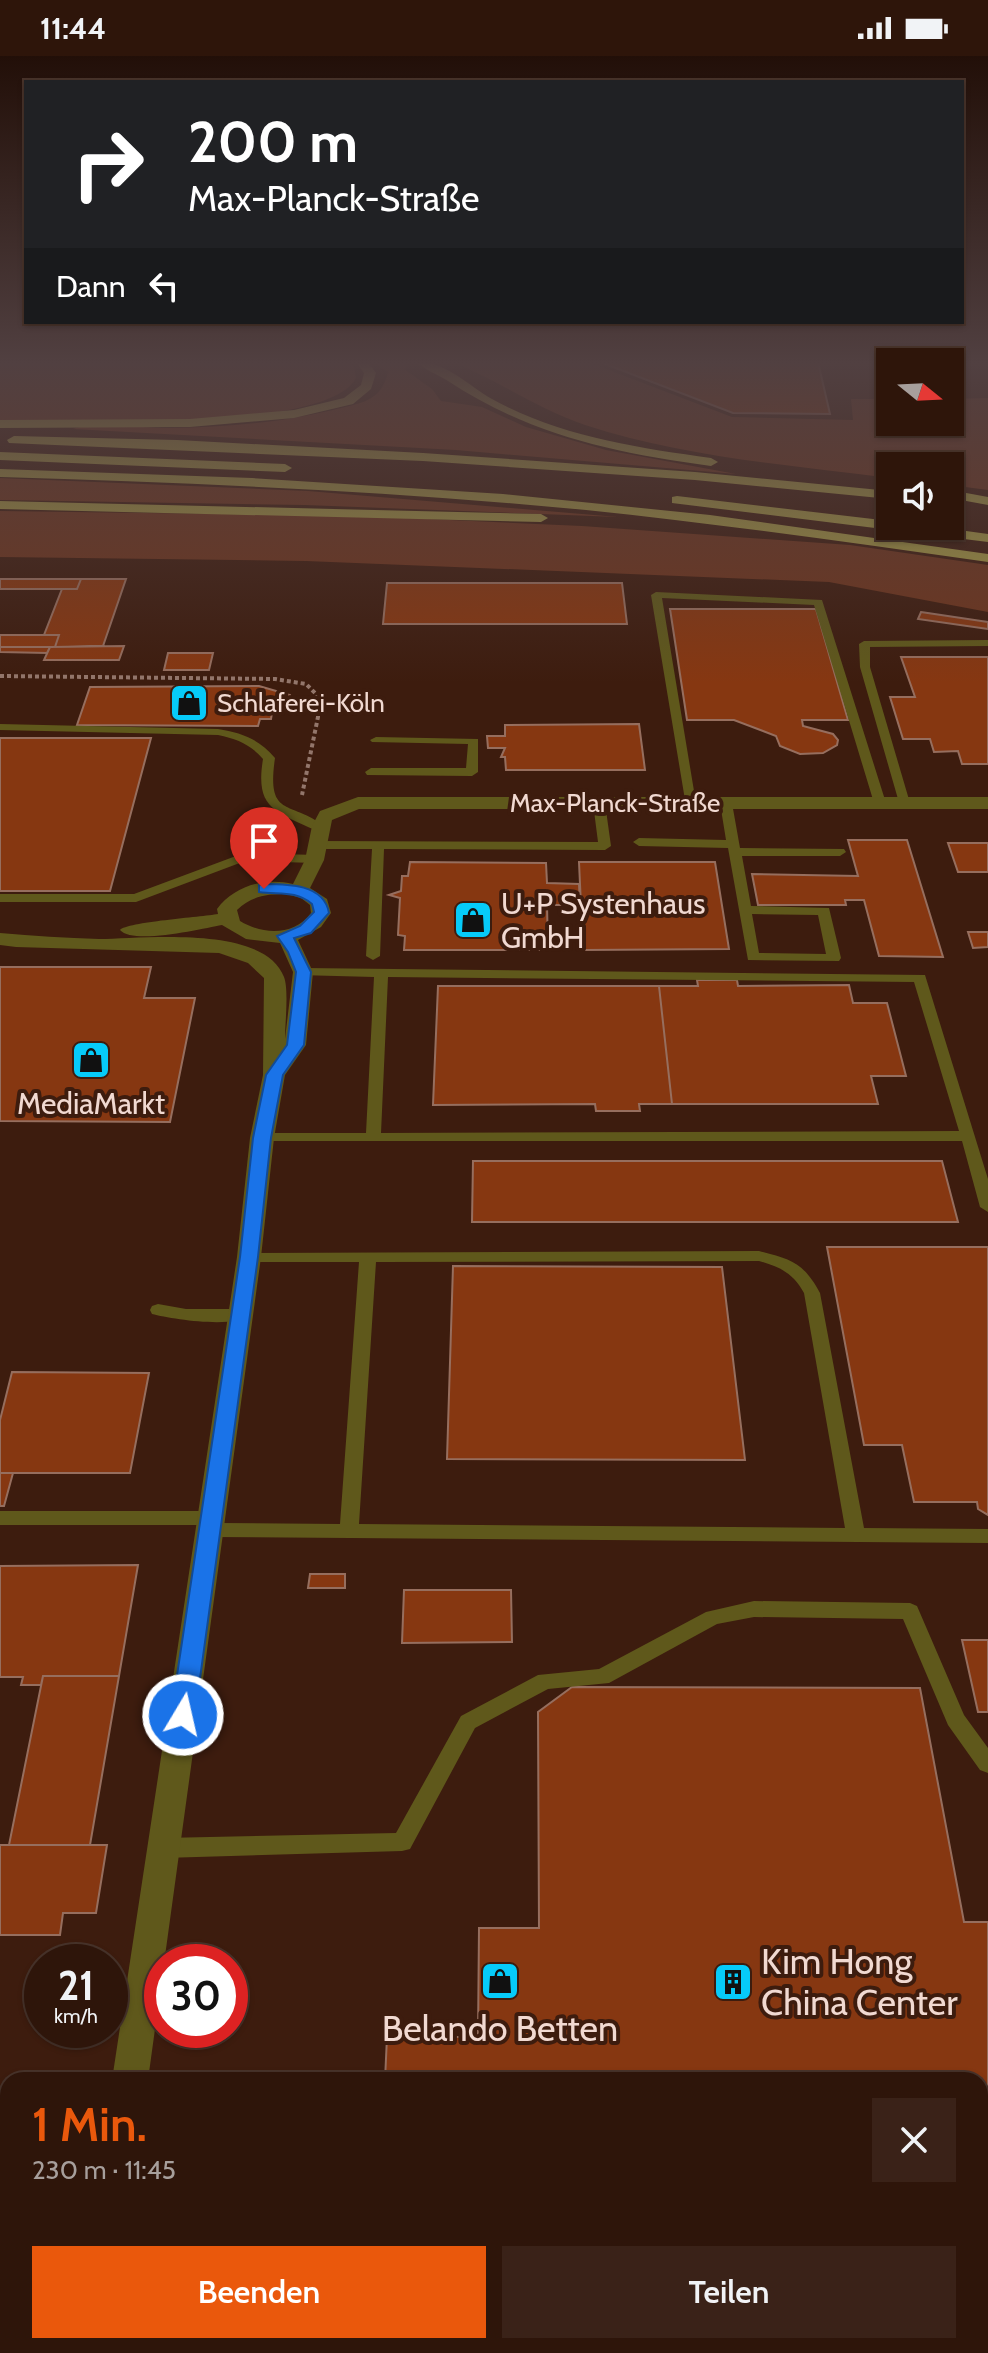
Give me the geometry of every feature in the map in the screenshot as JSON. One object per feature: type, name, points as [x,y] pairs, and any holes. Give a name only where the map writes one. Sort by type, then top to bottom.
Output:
[{"type":"highway","points":[[543,469],[876,507]]},
{"type":"highway","points":[[598,469],[876,494]]},
{"type":"highway","points":[[773,469],[876,481]]},
{"type":"highway","points":[[0,473],[417,492],[670,515],[988,558]]},
{"type":"highway","points":[[452,479],[627,495]]},
{"type":"highway","points":[[658,498],[876,523]]},
{"type":"highway","points":[[964,498],[988,501]]},
{"type":"highway","points":[[0,505],[470,514],[844,538]]},
{"type":"highway","points":[[964,535],[988,538]]},
{"type":"street","name":"Max-Planck-Straße","points":[[336,809],[358,803],[988,803]]},
{"type":"street","points":[[299,890],[336,809]]},
{"type":"street","points":[[274,888],[299,890],[316,899],[321,913],[306,929],[285,936],[248,934],[227,918],[232,903],[246,893],[274,888]]},
{"type":"street","points":[[0,937],[178,927],[227,918]]},
{"type":"street","points":[[274,1075],[295,1045],[303,972],[296,952],[285,936]]},
{"type":"street","points":[[0,937],[55,945],[195,945],[228,948],[249,955],[267,966],[274,978],[274,1075],[262,1138],[212,1524],[131,2072]]},
{"type":"lane","points":[[690,803],[656,595],[818,602],[880,803]]},
{"type":"lane","points":[[904,803],[865,667],[864,644],[988,643]]},
{"type":"lane","points":[[0,727],[188,730],[236,735],[257,745],[269,758],[264,790],[274,807],[318,844]]},
{"type":"lane","points":[[371,772],[472,772],[474,741],[376,740]]},
{"type":"lane","points":[[0,898],[136,898],[244,857],[318,844],[605,846],[599,803]]},
{"type":"lane","points":[[726,803],[753,957],[834,958],[824,911],[745,910]]},
{"type":"lane","points":[[639,842],[840,852]]},
{"type":"lane","points":[[373,956],[378,846]]},
{"type":"lane","points":[[303,972],[920,978],[988,1207]]},
{"type":"lane","points":[[373,1137],[381,973]]},
{"type":"lane","points":[[262,1138],[968,1136]]},
{"type":"lane","points":[[249,1257],[759,1256],[788,1264],[803,1274],[812,1293],[856,1534]]},
{"type":"lane","points":[[349,1531],[368,1257]]},
{"type":"lane","points":[[158,1310],[186,1315],[240,1315]]},
{"type":"lane","points":[[0,1518],[349,1531],[988,1536]]},
{"type":"lane","points":[[163,1848],[402,1842],[468,1722],[545,1681],[602,1677],[713,1617],[754,1609],[910,1611],[955,1719],[988,1764]]},
{"type":"path","points":[[0,676],[275,679],[306,684],[317,695],[318,717],[302,796],[336,809]]},
{"type":"shaded area","points":[[680,469],[710,469],[736,474]]},
{"type":"shaded area","points":[[819,469],[876,469],[876,476]]},
{"type":"shaded area","points":[[964,469],[988,469],[988,490],[964,487]]},
{"type":"shaded area","points":[[0,478],[308,491],[618,517],[305,505],[0,500]]},
{"type":"shaded area","points":[[0,511],[362,516],[582,526],[850,545],[988,565],[988,612],[829,582],[306,561],[0,557]]},
{"type":"building","points":[[0,579],[81,579],[77,589],[0,589]]},
{"type":"building","points":[[81,579],[126,579],[103,646],[55,647],[59,635],[44,635],[62,589],[77,589]]},
{"type":"building","points":[[387,583],[622,583],[627,624],[383,624]]},
{"type":"building","points":[[670,609],[816,609],[848,720],[802,720],[803,726],[833,734],[838,740],[837,745],[823,753],[800,754],[780,746],[776,736],[734,720],[687,720]]},
{"type":"building","points":[[921,612],[988,622],[988,629],[918,619]]},
{"type":"building","points":[[0,635],[59,635],[55,647],[0,647]]},
{"type":"building","points":[[124,646],[119,660],[44,660],[50,647]]},
{"type":"building","points":[[0,647],[50,647],[47,653],[0,652]]},
{"type":"building","points":[[168,653],[213,653],[209,670],[164,670]]},
{"type":"building","points":[[901,657],[988,657],[988,764],[962,764],[958,751],[934,752],[930,739],[903,739],[890,697],[915,697]]},
{"type":"building","name":"Schlaferei-Köln","points":[[259,686],[290,695],[293,707],[273,707],[271,719],[260,719],[258,726],[77,725],[90,687]]},
{"type":"building","points":[[639,724],[645,770],[506,770],[505,757],[501,757],[505,748],[488,748],[487,736],[505,736],[505,725]]},
{"type":"building","points":[[0,738],[151,738],[110,891],[0,891]]},
{"type":"building","points":[[848,840],[907,840],[943,957],[879,956],[864,900],[845,900],[846,905],[758,905],[752,874],[858,876]]},
{"type":"building","points":[[948,843],[988,843],[988,872],[958,872]]},
{"type":"building","name":"U+P Systenhaus GmbH","points":[[410,862],[546,863],[547,883],[579,884],[580,905],[547,905],[548,950],[404,950],[405,936],[398,935],[400,898],[389,895],[401,891],[402,876],[408,876]]},
{"type":"building","points":[[579,862],[715,862],[729,949],[583,950]]},
{"type":"building","points":[[968,932],[988,932],[988,947],[973,948]]},
{"type":"building","name":"MediaMarkt","points":[[0,967],[151,967],[144,998],[195,998],[170,1122],[0,1121]]},
{"type":"building","points":[[697,980],[737,980],[738,986],[849,985],[853,1003],[887,1003],[906,1076],[871,1076],[878,1104],[672,1104],[659,986],[698,986]]},
{"type":"building","points":[[438,986],[659,986],[672,1104],[639,1104],[640,1111],[596,1111],[595,1104],[433,1105]]},
{"type":"building","points":[[473,1161],[942,1161],[958,1222],[472,1222]]},
{"type":"building","points":[[827,1247],[988,1247],[988,1515],[978,1509],[977,1502],[914,1502],[902,1445],[864,1445]]},
{"type":"building","points":[[453,1266],[722,1267],[745,1460],[447,1459]]},
{"type":"building","points":[[12,1372],[149,1373],[130,1473],[0,1473],[0,1420]]},
{"type":"building","points":[[0,1473],[13,1473],[4,1506],[0,1506]]},
{"type":"building","points":[[138,1565],[119,1676],[43,1676],[41,1685],[21,1685],[23,1677],[0,1677],[0,1566]]},
{"type":"building","points":[[310,1574],[345,1574],[345,1588],[308,1588]]},
{"type":"building","points":[[404,1590],[511,1590],[512,1642],[402,1643]]},
{"type":"building","points":[[962,1640],[988,1640],[988,1712],[978,1712]]},
{"type":"building","points":[[43,1676],[119,1676],[90,1845],[9,1845]]},
{"type":"building","name":"Kim Hong China Center","points":[[572,1687],[920,1688],[964,1922],[988,1922],[988,2072],[385,2072],[387,2037],[478,2037],[479,1928],[539,1928],[538,1712]]},
{"type":"building","points":[[0,1845],[107,1845],[96,1913],[63,1913],[60,1935],[0,1935]]},
{"type":"place","name":"Schlaferei-Köln","points":[[189,703]]},
{"type":"place","name":"U+P Systenhaus GmbH","points":[[473,920]]},
{"type":"place","name":"MediaMarkt","points":[[91,1060]]},
{"type":"place","name":"Belando Betten","points":[[500,1981]]},
{"type":"place","name":"Kim Hong China Center","points":[[733,1982]]},
{"type":"route","points":[[183,1715],[249,1257],[262,1138],[274,1075],[295,1045],[303,972],[296,952],[285,936],[313,925],[321,913],[320,903],[299,890],[264,889]]}]
